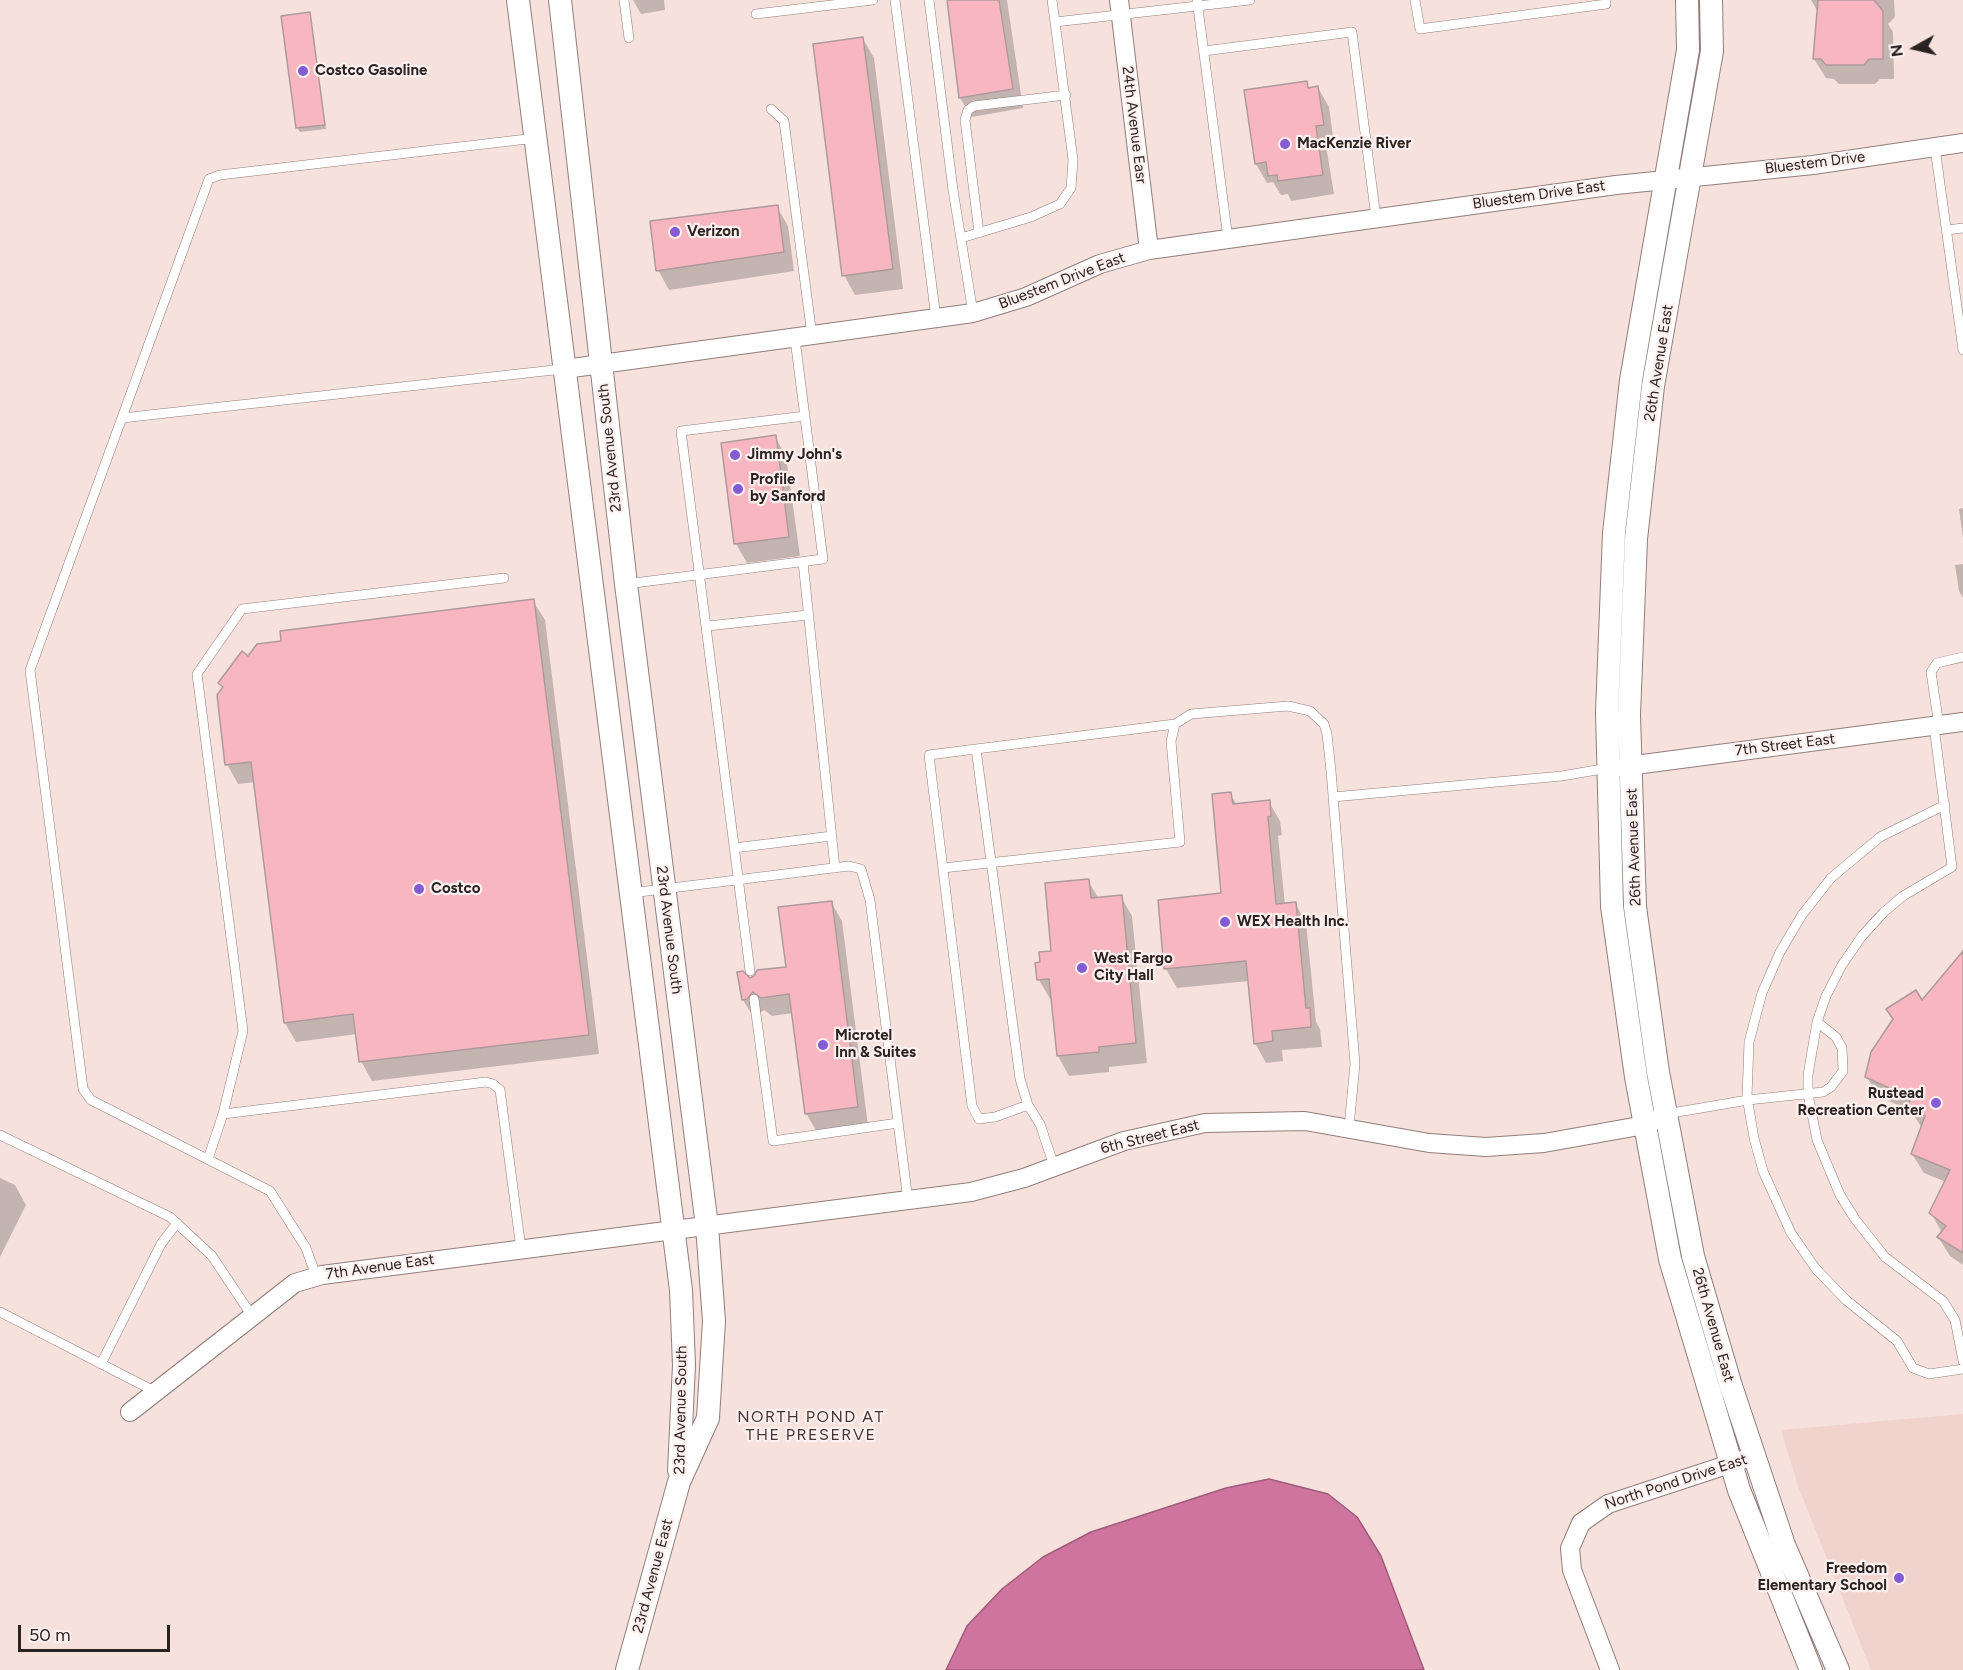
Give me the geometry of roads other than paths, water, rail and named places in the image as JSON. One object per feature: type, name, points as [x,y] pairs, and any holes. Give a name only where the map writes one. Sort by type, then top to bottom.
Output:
[{"type":"street","name":"23rd Avenue South","points":[[518,0],[681,1290],[684,1365],[679,1482]]},
{"type":"street","name":"23rd Avenue South","points":[[560,0],[626,584],[707,1226],[714,1321],[708,1418],[679,1482]]},
{"type":"street","name":"26th Avenue East","points":[[1687,0],[1688,50],[1631,380],[1614,533],[1606,712],[1612,906],[1645,1125],[1670,1259],[1708,1392],[1763,1555],[1811,1670]]},
{"type":"street","name":"26th Avenue East","points":[[1711,0],[1712,51],[1653,386],[1636,539],[1629,715],[1635,907],[1666,1114],[1693,1256],[1754,1456],[1784,1545],[1838,1670]]},
{"type":"street","name":"24th Avenue Easr","points":[[1120,8],[1149,250]]},
{"type":"street","name":"Bluestem Drive","points":[[1666,178],[1813,165],[1963,143]]},
{"type":"street","name":"Bluestem Drive East","points":[[565,369],[973,313],[1026,297],[1100,264],[1149,250],[1666,178]]},
{"type":"street","name":"7th Street East","points":[[1608,768],[1963,722]]},
{"type":"street","name":"6th Street East","points":[[673,1228],[707,1226],[908,1201],[998,1186],[1124,1141],[1205,1123],[1305,1121],[1429,1143],[1486,1147],[1544,1143],[1645,1125],[1666,1114]]},
{"type":"street","name":"7th Avenue East","points":[[130,1412],[295,1283],[316,1276],[673,1228]]},
{"type":"street","name":"North Pond Drive East","points":[[1610,1670],[1572,1570],[1570,1548],[1581,1523],[1608,1503],[1754,1456]]},
{"type":"street","name":"23rd Avenue East","points":[[627,1670],[679,1482]]},
{"type":"lane","points":[[624,0],[629,38]]},
{"type":"lane","points":[[756,15],[873,0]]},
{"type":"lane","points":[[895,0],[936,318]]},
{"type":"lane","points":[[929,0],[973,313]]},
{"type":"lane","points":[[961,238],[1031,217],[1060,204],[1071,188],[1073,160],[1052,0]]},
{"type":"lane","points":[[1055,22],[1120,8],[1250,0]]},
{"type":"lane","points":[[1415,0],[1420,29],[1606,4],[1606,0]]},
{"type":"lane","points":[[1197,3],[1228,239]]},
{"type":"lane","points":[[1204,51],[1352,32],[1376,218]]},
{"type":"lane","points":[[979,233],[965,120],[968,110],[974,106],[1066,95]]},
{"type":"lane","points":[[626,584],[823,559],[805,416],[804,337],[784,122],[771,109]]},
{"type":"lane","points":[[316,1276],[306,1248],[270,1191],[92,1100],[83,1089],[30,676],[209,179],[220,175],[536,138]]},
{"type":"lane","points":[[1935,148],[1963,350]]},
{"type":"lane","points":[[1947,230],[1963,228]]},
{"type":"lane","points":[[122,418],[565,369]]},
{"type":"lane","points":[[750,970],[708,626],[681,431],[805,416]]},
{"type":"lane","points":[[803,562],[835,868]]},
{"type":"lane","points":[[208,1160],[223,1114],[243,1031],[197,674],[242,609],[504,578]]},
{"type":"lane","points":[[708,626],[808,615]]},
{"type":"lane","points":[[1963,657],[1937,663],[1931,672],[1952,867],[1903,896],[1862,936],[1826,996],[1817,1022],[1808,1075],[1808,1094],[1817,1140],[1840,1195],[1854,1219],[1885,1257],[1947,1306],[1955,1320],[1963,1361]]},
{"type":"lane","points":[[1028,1105],[995,1117],[979,1119],[972,1106],[929,755],[1175,724],[1191,714],[1288,706],[1302,707],[1311,711],[1324,724],[1327,734],[1355,1064],[1349,1127]]},
{"type":"lane","points":[[943,868],[1180,842],[1171,741],[1175,724]]},
{"type":"lane","points":[[976,748],[1020,1079],[1028,1105],[1040,1124],[1054,1166]]},
{"type":"lane","points":[[1334,797],[1542,778],[1608,768]]},
{"type":"lane","points":[[1945,805],[1880,837],[1832,878],[1802,915],[1780,952],[1762,993],[1749,1042],[1748,1100],[1754,1138],[1776,1205],[1816,1269],[1846,1300],[1897,1341],[1912,1368],[1929,1374],[1963,1370]]},
{"type":"lane","points":[[734,848],[832,837]]},
{"type":"lane","points":[[631,893],[849,866],[861,868],[866,878],[908,1201]]},
{"type":"lane","points":[[754,999],[773,1141],[898,1123]]},
{"type":"lane","points":[[1666,1114],[1748,1100],[1808,1094],[1831,1087],[1843,1071],[1842,1048],[1836,1037],[1817,1022]]},
{"type":"lane","points":[[223,1114],[486,1082],[493,1084],[500,1090],[521,1249]]},
{"type":"lane","points":[[0,1135],[170,1216],[212,1256],[252,1317]]},
{"type":"lane","points":[[100,1364],[161,1244],[177,1223]]},
{"type":"lane","points":[[0,1312],[156,1392]]},
{"type":"place","name":"Costco Gasoline","points":[[303,71]]},
{"type":"place","name":"MacKenzie River","points":[[1285,144]]},
{"type":"place","name":"Verizon","points":[[675,232]]},
{"type":"place","name":"Jimmy John's","points":[[735,455]]},
{"type":"place","name":"Profile by Sanford","points":[[738,489]]},
{"type":"place","name":"Costco","points":[[419,889]]},
{"type":"place","name":"WEX Health Inc.","points":[[1225,922]]},
{"type":"place","name":"West Fargo City Hall","points":[[1082,968]]},
{"type":"place","name":"Microtel Inn & Suites","points":[[823,1045]]},
{"type":"place","name":"Rustead Recreation Center","points":[[1936,1103]]},
{"type":"place","name":"Freedom Elementary School","points":[[1899,1578]]},
{"type":"district","name":"NORTH POND AT THE PRESERVE","points":[[811,1426]]}]
